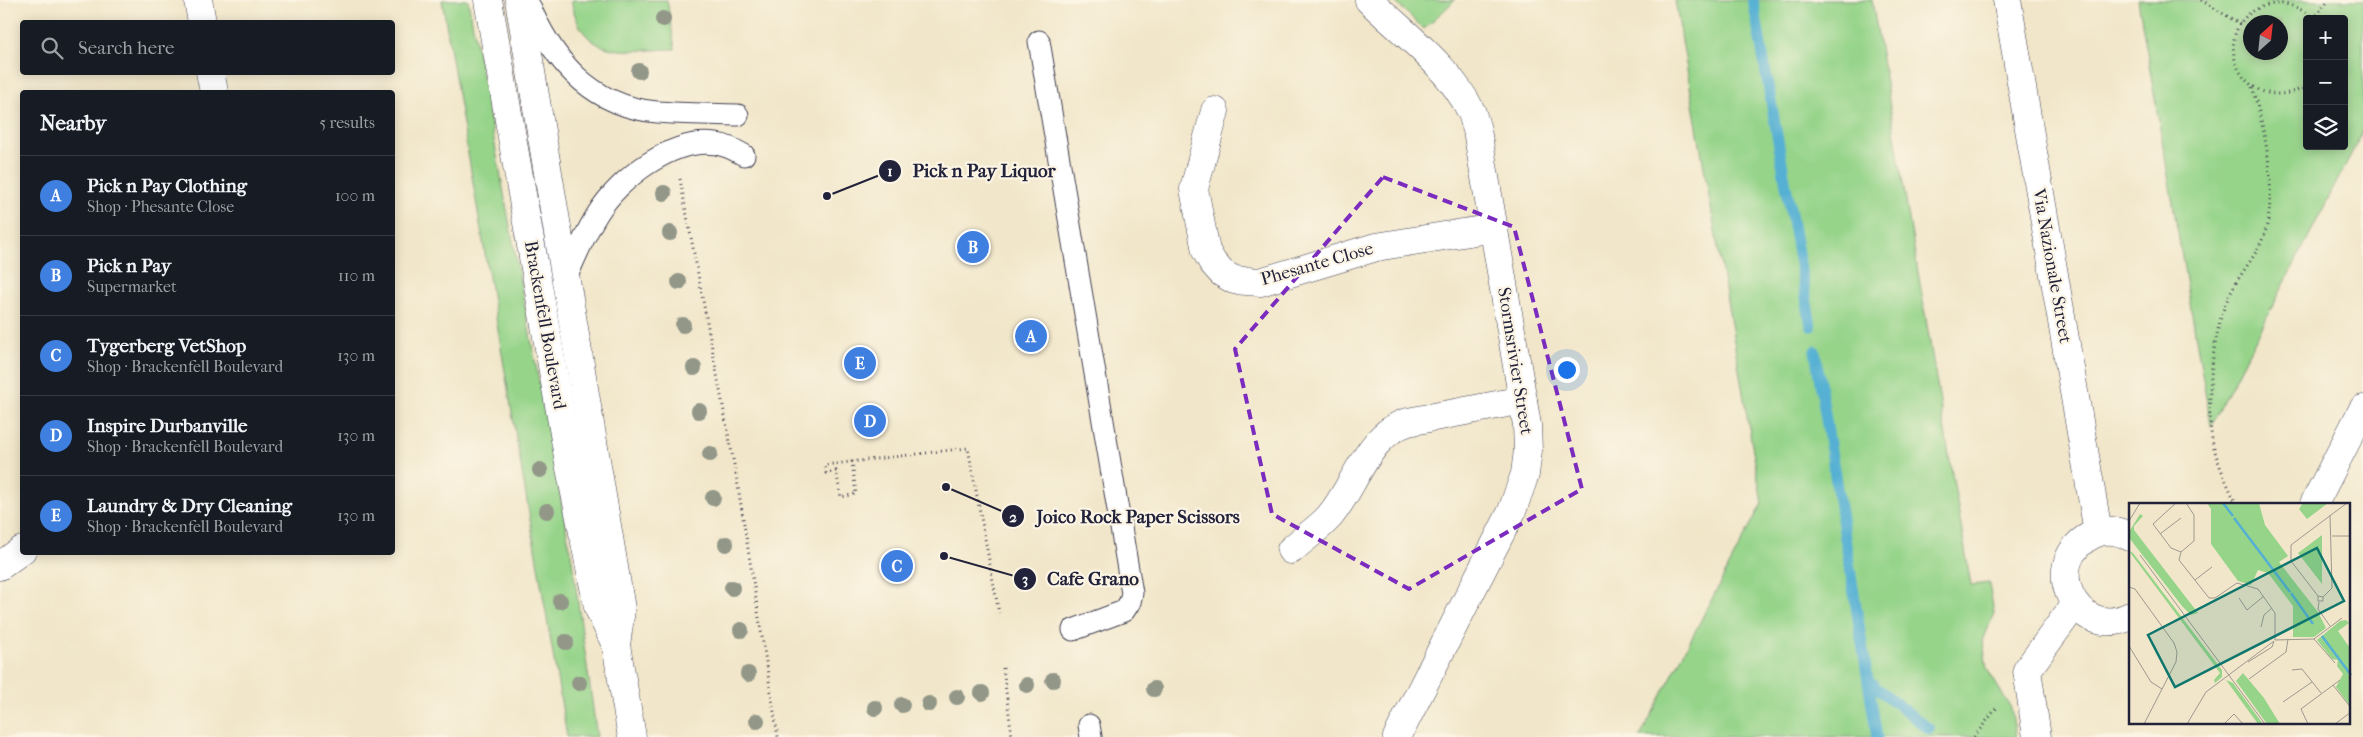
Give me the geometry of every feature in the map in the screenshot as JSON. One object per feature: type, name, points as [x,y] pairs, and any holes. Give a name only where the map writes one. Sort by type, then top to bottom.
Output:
[{"type":"street","points":[[198,0],[202,20]]},
{"type":"street","name":"Brackenfell Boulevard","points":[[488,0],[570,468],[598,607],[616,645],[632,737]]},
{"type":"street","name":"Brackenfell Boulevard","points":[[519,0],[621,609],[616,645]]},
{"type":"street","name":"Stormsrivier Street","points":[[1369,0],[1444,71],[1465,97],[1477,130],[1523,400],[1528,450],[1520,494],[1397,737]]},
{"type":"street","name":"Via Nazionale Street","points":[[2007,0],[2098,532]]},
{"type":"street","points":[[211,75],[214,90]]},
{"type":"street","name":"Phesante Close","points":[[1215,112],[1194,190],[1206,251],[1222,273],[1234,280],[1260,282],[1376,247],[1494,228]]},
{"type":"street","points":[[1291,550],[1329,517],[1377,443],[1391,429],[1408,422],[1523,400]]},
{"type":"street","points":[[2315,503],[2363,409]]},
{"type":"street","points":[[2129,536],[2112,531],[2098,532],[2084,539],[2074,549],[2067,562],[2064,576],[2067,591],[2075,604],[2085,614],[2098,620],[2114,622],[2129,616]]},
{"type":"street","points":[[0,566],[20,551]]},
{"type":"street","points":[[2037,737],[2028,670],[2075,604]]},
{"type":"lane","points":[[527,0],[547,43],[562,63],[581,81],[602,95],[628,106],[655,112],[738,115]]},
{"type":"lane","points":[[1039,41],[1132,593],[1130,602],[1124,611],[1073,630]]},
{"type":"lane","points":[[566,278],[585,235],[598,212],[614,192],[640,169],[675,150],[698,144],[714,143],[730,147],[744,155]]},
{"type":"path","points":[[2201,0],[2240,24]]},
{"type":"path","points":[[2317,15],[2328,0]]},
{"type":"path","points":[[2236,503],[2217,458],[2211,429],[2210,414],[2215,349],[2221,314],[2237,280],[2262,241],[2268,214],[2270,175],[2261,116],[2252,87],[2239,71],[2233,51],[2234,37],[2240,24],[2250,14],[2262,7],[2276,3],[2290,4],[2309,15]]},
{"type":"path","points":[[2252,87],[2266,94],[2280,96],[2295,93],[2303,88]]},
{"type":"path","points":[[675,150],[737,480],[778,737]]},
{"type":"path","points":[[852,461],[856,494],[841,497],[836,472],[826,473],[825,465],[852,461],[968,448],[999,613]]},
{"type":"path","points":[[1003,668],[1012,737]]},
{"type":"highlighted area","points":[[1383,177],[1514,227],[1582,489],[1409,589],[1272,514],[1235,349]]},
{"type":"green space","points":[[442,0],[468,0],[572,560],[597,737],[567,737]]},
{"type":"green space","points":[[571,0],[667,0],[675,49],[623,50],[609,48],[596,43],[585,34],[577,20]]},
{"type":"green space","points":[[1393,0],[1455,0],[1424,29]]},
{"type":"green space","points":[[1675,0],[1872,0],[1971,585],[1989,583],[1994,613],[1983,641],[1987,669],[2011,708],[2016,737],[1640,737],[1762,503]]},
{"type":"green space","points":[[2138,0],[2363,0],[2363,131],[2211,426]]},
{"type":"waterway","points":[[1753,0],[1811,326]]},
{"type":"waterway","points":[[1815,351],[1877,737]]},
{"type":"waterway","points":[[1868,681],[1929,729]]},
{"type":"place","name":"Pick n Pay Liquor","points":[[827,196]]},
{"type":"place","name":"Pick n Pay","points":[[973,247]]},
{"type":"place","name":"Pick n Pay Clothing","points":[[1031,336]]},
{"type":"place","name":"Laundry & Dry Cleaning","points":[[860,363]]},
{"type":"place","name":"Inspire Durbanville","points":[[870,421]]},
{"type":"place","name":"Joico Rock Paper Scissors","points":[[946,487]]},
{"type":"place","name":"Cafe Grano","points":[[944,556]]},
{"type":"place","name":"Tygerberg VetShop","points":[[897,566]]}]
